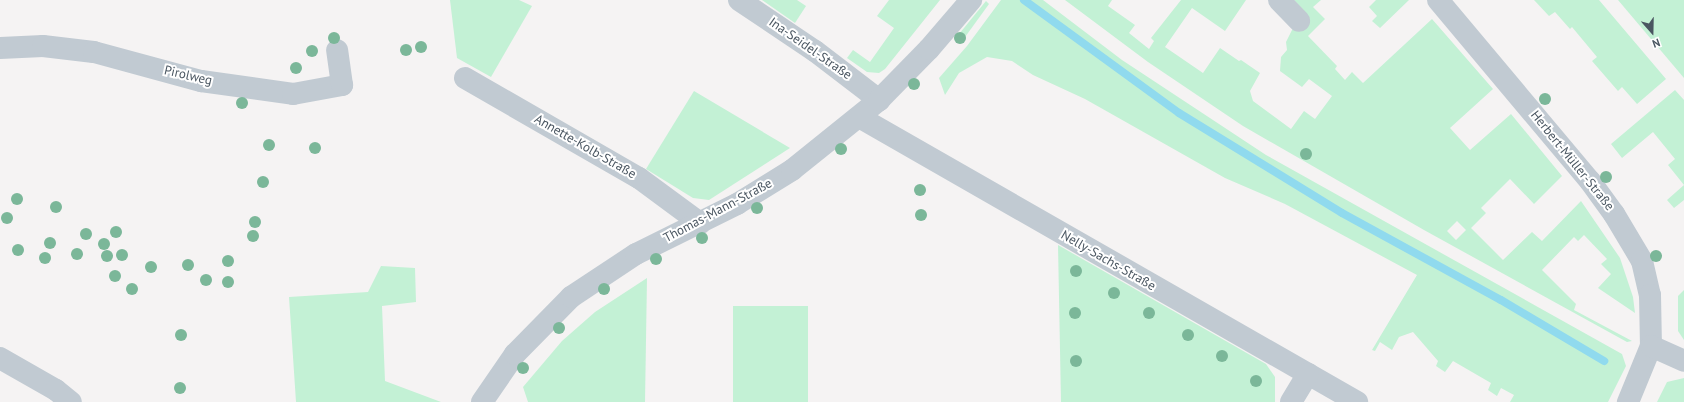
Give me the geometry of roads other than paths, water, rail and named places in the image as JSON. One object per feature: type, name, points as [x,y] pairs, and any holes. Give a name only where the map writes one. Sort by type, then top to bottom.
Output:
[{"type":"street","name":"Ina-Seidel-Straße","points":[[738,0],[815,51],[879,100]]},
{"type":"street","name":"Thomas-Mann-Straße","points":[[482,402],[515,354],[571,297],[636,254],[737,204],[792,170],[879,100],[930,50],[971,0]]},
{"type":"street","points":[[1279,0],[1298,21]]},
{"type":"street","name":"Herbert-Müller-Straße","points":[[1438,0],[1574,162],[1624,229],[1642,261],[1647,277],[1651,313],[1651,346]]},
{"type":"street","name":"Pirolweg","points":[[0,48],[43,46],[94,52],[201,81],[293,94],[342,85],[337,50]]},
{"type":"street","name":"Annette-Kolb-Straße","points":[[465,78],[639,178],[700,223]]},
{"type":"street","name":"Nelly-Sachs-Straße","points":[[859,117],[1357,402]]},
{"type":"street","points":[[1628,402],[1651,346],[1684,361]]},
{"type":"street","points":[[0,358],[56,390],[71,402]]},
{"type":"street","points":[[1291,402],[1308,374]]},
{"type":"waterway","points":[[1024,0],[1179,113],[1342,213],[1501,300],[1604,361]]}]
